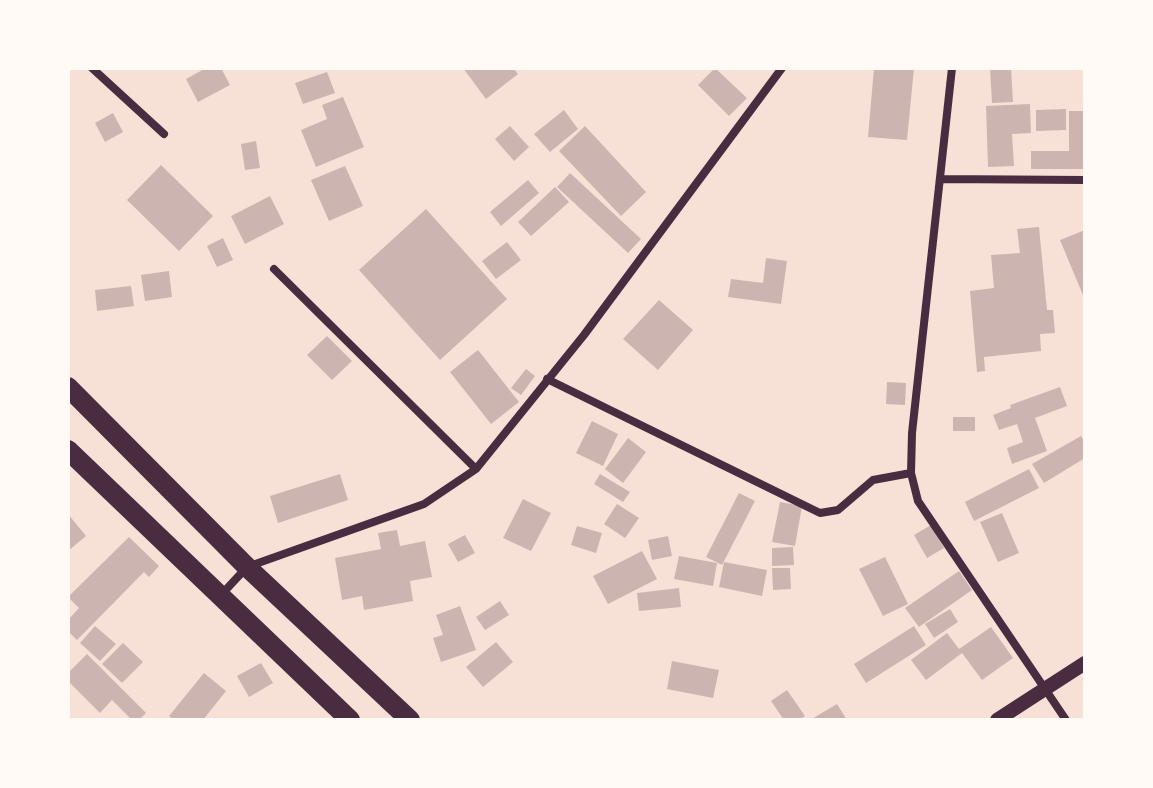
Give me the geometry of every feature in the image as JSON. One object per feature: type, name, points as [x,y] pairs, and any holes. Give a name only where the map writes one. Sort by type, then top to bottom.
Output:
[{"type":"main road","points":[[68,387],[247,567],[410,720]]},
{"type":"main road","points":[[69,453],[350,720]]},
{"type":"street","points":[[92,68],[164,134]]},
{"type":"street","points":[[220,596],[247,567],[424,504],[476,469],[584,335],[782,68]]},
{"type":"street","points":[[952,68],[912,433],[911,473],[918,501],[1066,720]]},
{"type":"street","points":[[940,179],[1085,180]]},
{"type":"street","points":[[274,269],[476,469]]},
{"type":"street","points":[[547,379],[820,513],[838,510],[873,480],[911,473]]},
{"type":"street","points":[[997,720],[1085,663]]},
{"type":"building","points":[[206,68],[221,68],[230,85],[198,102],[186,79]]},
{"type":"building","points":[[463,68],[513,68],[518,74],[486,99]]},
{"type":"building","points":[[715,68],[747,98],[729,116],[698,85]]},
{"type":"building","points":[[874,68],[914,68],[907,140],[868,137]]},
{"type":"building","points":[[990,68],[1011,68],[1013,102],[992,103]]},
{"type":"building","points":[[327,72],[335,93],[303,104],[295,83]]},
{"type":"building","points":[[343,97],[364,147],[316,167],[301,130],[327,119],[322,105]]},
{"type":"building","points":[[1030,104],[1031,133],[1012,134],[1014,166],[988,167],[986,106]]},
{"type":"building","points":[[1066,109],[1066,130],[1036,131],[1036,110]]},
{"type":"building","points":[[564,110],[578,129],[550,152],[534,134]]},
{"type":"building","points":[[1069,111],[1085,111],[1085,169],[1031,169],[1031,151],[1069,151]]},
{"type":"building","points":[[113,113],[123,132],[105,142],[95,123]]},
{"type":"building","points":[[510,126],[529,147],[514,161],[495,139]]},
{"type":"building","points":[[585,126],[646,192],[621,216],[559,151]]},
{"type":"building","points":[[256,141],[260,168],[245,170],[241,144]]},
{"type":"building","points":[[161,165],[213,216],[179,251],[127,200]]},
{"type":"building","points":[[345,166],[363,206],[329,221],[311,180]]},
{"type":"building","points":[[570,173],[641,239],[628,253],[557,187]]},
{"type":"building","points":[[528,180],[539,193],[501,226],[490,212]]},
{"type":"building","points":[[555,187],[569,202],[531,236],[518,222]]},
{"type":"building","points":[[270,196],[284,224],[245,244],[231,216]]},
{"type":"building","points":[[426,209],[507,299],[440,360],[359,270]]},
{"type":"building","points":[[1039,227],[1047,310],[1053,310],[1055,333],[1040,334],[1041,351],[984,357],[985,371],[977,372],[970,291],[994,288],[991,255],[1020,253],[1017,229]]},
{"type":"building","points":[[1085,230],[1085,300],[1060,240]]},
{"type":"building","points":[[223,238],[233,260],[217,267],[207,246]]},
{"type":"building","points":[[507,242],[521,260],[496,279],[482,261]]},
{"type":"building","points":[[766,258],[787,261],[781,304],[728,297],[731,279],[763,283]]},
{"type":"building","points":[[169,271],[172,297],[145,301],[141,275]]},
{"type":"building","points":[[131,286],[134,306],[97,311],[95,290]]},
{"type":"building","points":[[659,300],[693,330],[658,370],[623,339]]},
{"type":"building","points":[[327,336],[352,361],[332,380],[307,355]]},
{"type":"building","points":[[478,350],[519,402],[491,424],[450,372]]},
{"type":"building","points":[[526,369],[535,376],[521,395],[511,388]]},
{"type":"building","points":[[887,382],[906,383],[905,405],[886,404]]},
{"type":"building","points":[[1060,387],[1067,406],[1035,418],[1047,451],[1012,464],[1007,448],[1023,442],[1017,424],[999,430],[993,415],[1011,408],[1010,405]]},
{"type":"building","points":[[953,417],[975,417],[975,431],[953,431]]},
{"type":"building","points":[[592,421],[618,434],[603,466],[576,453]]},
{"type":"building","points":[[1081,436],[1085,443],[1085,458],[1044,483],[1032,464]]},
{"type":"building","points":[[628,438],[646,452],[623,483],[605,469]]},
{"type":"building","points":[[1029,469],[1039,488],[974,521],[965,502]]},
{"type":"building","points":[[340,474],[348,500],[278,523],[270,496]]},
{"type":"building","points":[[600,474],[630,492],[623,502],[594,484]]},
{"type":"building","points":[[739,493],[755,501],[722,565],[706,557]]},
{"type":"building","points":[[523,499],[551,513],[531,551],[503,538]]},
{"type":"building","points":[[780,502],[802,506],[795,546],[772,542]]},
{"type":"building","points":[[617,504],[639,518],[625,538],[604,524]]},
{"type":"building","points":[[1002,513],[1019,553],[998,562],[980,522]]},
{"type":"building","points":[[68,514],[86,536],[68,551]]},
{"type":"building","points":[[931,525],[944,548],[927,558],[914,535]]},
{"type":"building","points":[[577,526],[602,533],[596,553],[571,545]]},
{"type":"building","points":[[397,530],[400,546],[425,541],[432,577],[410,581],[413,601],[364,610],[362,596],[342,600],[335,558],[381,549],[378,533]]},
{"type":"building","points":[[465,535],[475,553],[458,562],[448,544]]},
{"type":"building","points":[[668,536],[672,556],[652,560],[648,540]]},
{"type":"building","points":[[129,537],[159,566],[149,577],[144,572],[77,640],[68,631],[68,620],[79,608],[68,597]]},
{"type":"building","points":[[793,547],[794,565],[772,566],[772,548]]},
{"type":"building","points":[[642,551],[657,579],[608,604],[593,576]]},
{"type":"building","points":[[679,556],[717,563],[713,586],[674,579]]},
{"type":"building","points":[[885,557],[908,604],[883,616],[859,569]]},
{"type":"building","points":[[724,562],[767,570],[762,596],[719,587]]},
{"type":"building","points":[[772,568],[790,568],[791,589],[773,590]]},
{"type":"building","points":[[959,571],[972,590],[919,627],[905,608]]},
{"type":"building","points":[[679,588],[681,607],[639,611],[637,593]]},
{"type":"building","points":[[500,601],[509,615],[485,630],[476,617]]},
{"type":"building","points":[[460,606],[476,650],[441,662],[433,638],[443,635],[436,615]]},
{"type":"building","points":[[950,609],[958,622],[934,638],[925,624]]},
{"type":"building","points":[[95,626],[116,644],[100,661],[80,643]]},
{"type":"building","points":[[914,626],[926,645],[866,683],[854,664]]},
{"type":"building","points":[[991,627],[1013,658],[982,680],[962,653],[926,680],[911,660],[947,633],[959,649]]},
{"type":"building","points":[[496,642],[513,662],[483,687],[466,667]]},
{"type":"building","points":[[123,643],[143,662],[122,683],[102,664]]},
{"type":"building","points":[[87,654],[146,713],[139,720],[132,720],[112,700],[100,713],[68,681],[68,673]]},
{"type":"building","points":[[672,661],[719,670],[713,698],[667,689]]},
{"type":"building","points":[[261,663],[273,683],[249,697],[237,676]]},
{"type":"building","points":[[204,673],[226,691],[203,720],[173,720],[169,716]]},
{"type":"building","points":[[787,690],[805,716],[800,720],[784,720],[771,701]]},
{"type":"building","points":[[837,704],[847,720],[810,720]]}]
